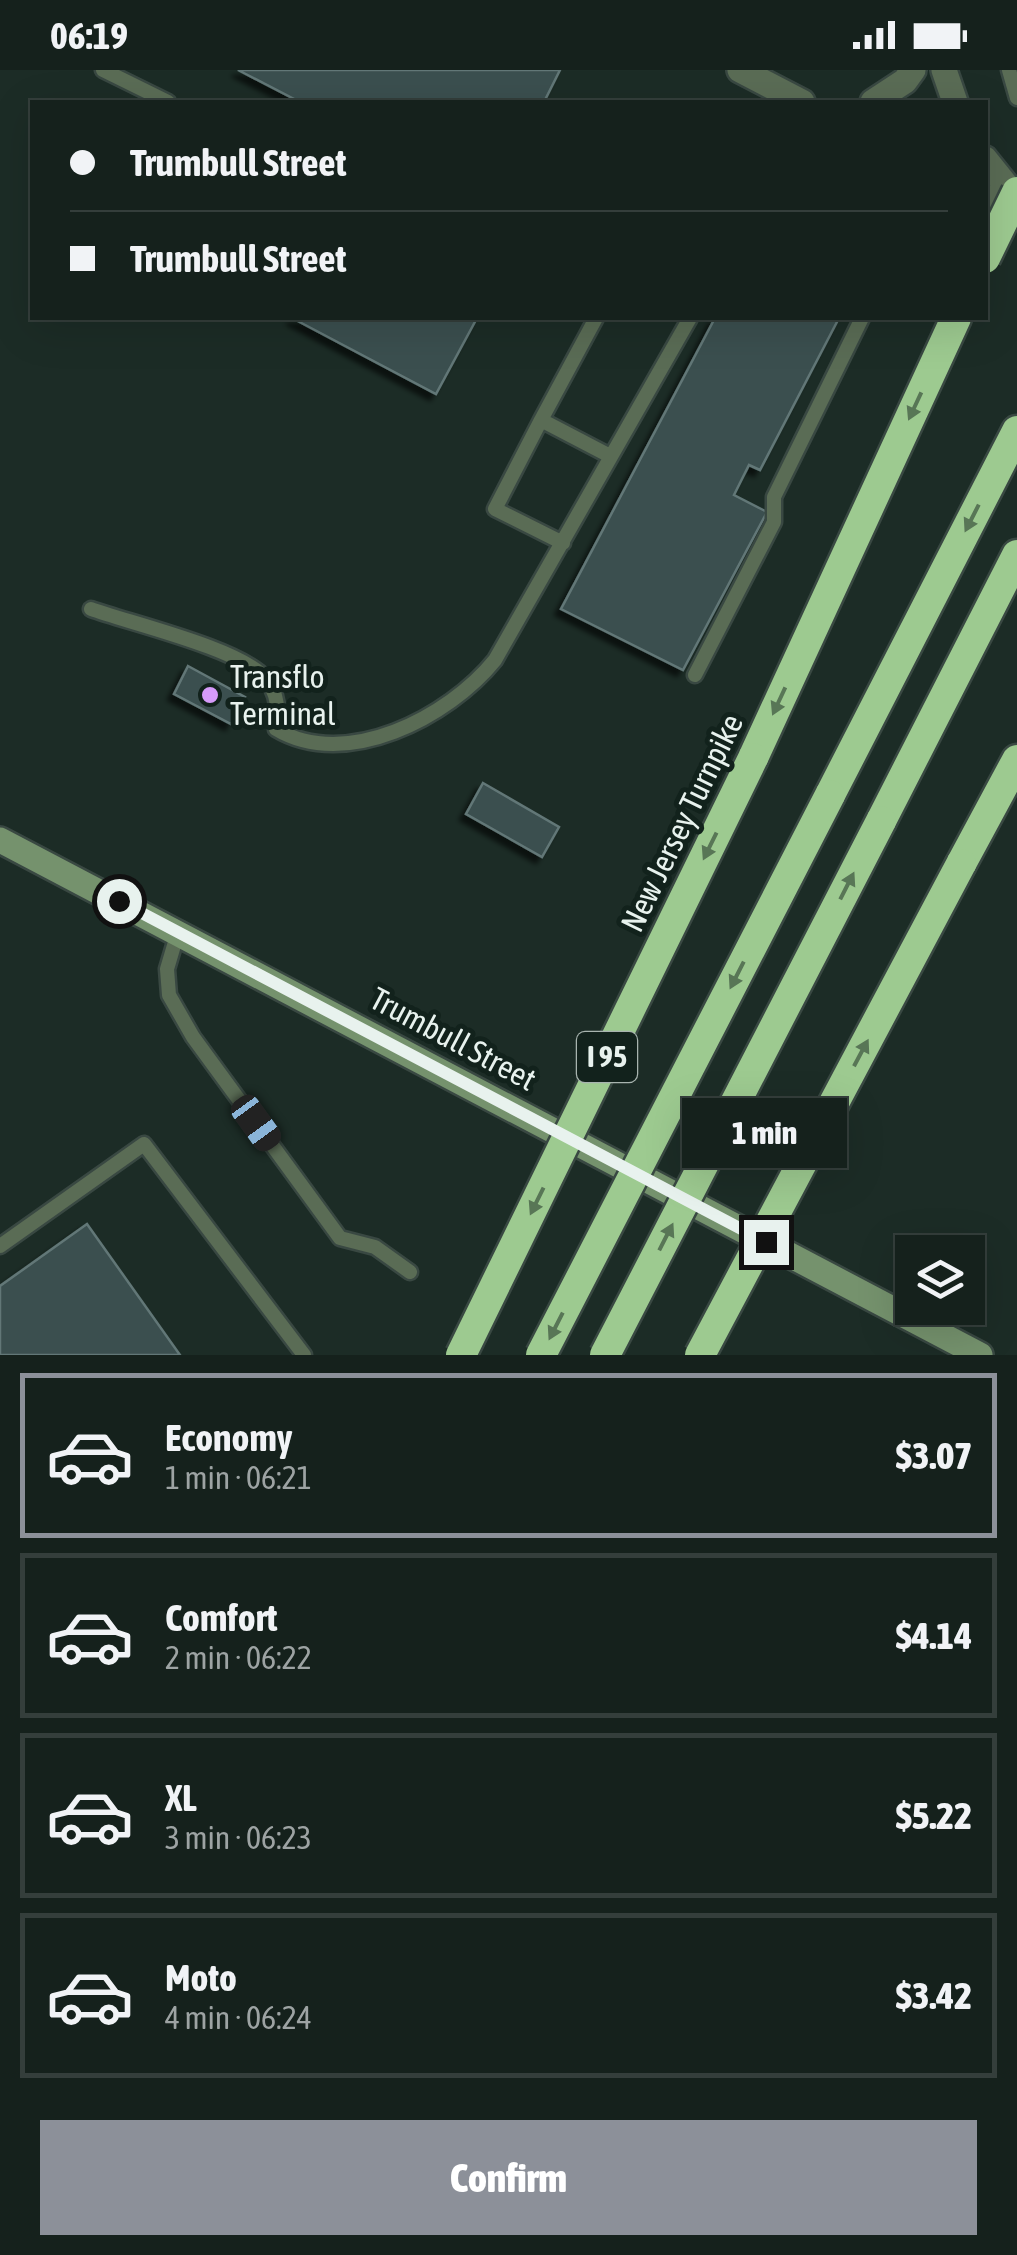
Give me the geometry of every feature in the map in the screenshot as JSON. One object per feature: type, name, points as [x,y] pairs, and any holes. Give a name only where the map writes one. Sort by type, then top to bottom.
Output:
[{"type":"highway","points":[[988,252],[1017,196]]},
{"type":"highway","name":"New Jersey Turnpike","points":[[461,1355],[752,758],[955,320]]},
{"type":"highway","name":"I 95","points":[[541,1355],[1017,431]]},
{"type":"highway","points":[[605,1355],[1017,555]]},
{"type":"highway","points":[[700,1355],[1017,760]]},
{"type":"street","points":[[740,70],[795,100]]},
{"type":"street","points":[[876,100],[905,82],[913,70]]},
{"type":"street","points":[[944,70],[954,100]]},
{"type":"street","points":[[988,162],[1017,196]]},
{"type":"street","points":[[988,198],[1017,211]]},
{"type":"street","name":"Trumbull Street","points":[[0,840],[980,1355]]},
{"type":"lane","points":[[103,70],[164,100]]},
{"type":"lane","points":[[1009,70],[1017,98]]},
{"type":"lane","points":[[563,544],[495,509],[595,320]]},
{"type":"lane","points":[[92,610],[205,644],[264,676],[278,702],[276,729],[296,741],[350,742],[423,718],[482,676],[563,544],[689,320]]},
{"type":"lane","points":[[695,676],[774,522],[774,496],[861,320]]},
{"type":"lane","points":[[542,420],[610,456]]},
{"type":"lane","points":[[178,932],[167,968],[169,996],[193,1037],[340,1238],[375,1248],[410,1272]]},
{"type":"lane","points":[[0,1246],[144,1144],[304,1355]]},
{"type":"building","points":[[238,70],[560,70],[545,100],[296,100]]},
{"type":"building","points":[[296,320],[476,320],[436,394]]},
{"type":"building","points":[[714,320],[838,320],[760,470],[749,465],[734,495],[767,512],[683,670],[561,609]]},
{"type":"building","name":"Transflo Terminal","points":[[188,666],[245,697],[231,724],[174,694]]},
{"type":"building","points":[[483,783],[559,827],[542,857],[466,814]]},
{"type":"building","points":[[87,1224],[180,1355],[0,1355],[0,1286]]},
{"type":"place","name":"Transflo Terminal","points":[[210,695]]},
{"type":"route","points":[[119,901],[766,1242]]}]
